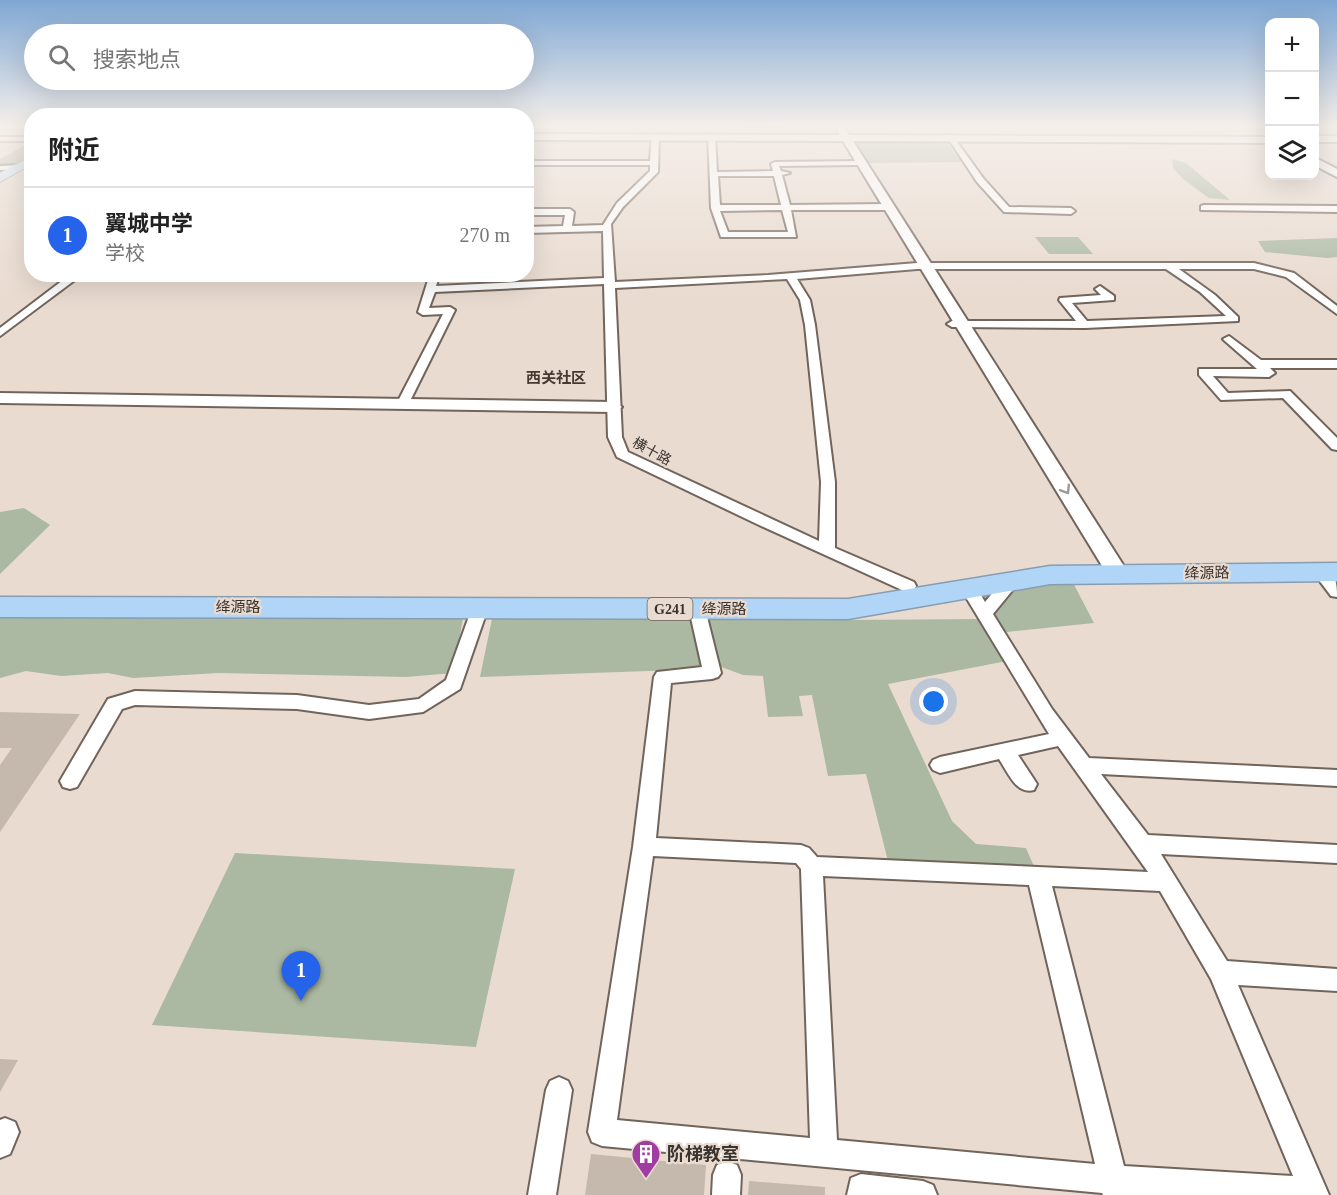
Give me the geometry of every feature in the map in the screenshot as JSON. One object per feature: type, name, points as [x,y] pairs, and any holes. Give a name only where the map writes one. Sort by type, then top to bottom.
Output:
[{"type":"highway","name":"绛源路","points":[[0,596],[38,594],[843,597],[1043,564],[1106,569],[1333,574]]},
{"type":"highway","name":"绛源路","points":[[0,607],[848,609],[1050,575],[1106,569]]},
{"type":"main road","points":[[869,181],[1106,569]]},
{"type":"main road","points":[[0,398],[613,407]]},
{"type":"street","points":[[534,230],[607,228],[607,224],[620,205],[645,181]]},
{"type":"street","points":[[715,181],[716,208],[724,235],[793,235],[779,181]]},
{"type":"street","points":[[981,181],[1007,210],[1071,210]]},
{"type":"street","points":[[716,208],[885,207]]},
{"type":"street","points":[[1204,208],[1337,209]]},
{"type":"street","points":[[534,212],[570,212],[567,229]]},
{"type":"street","name":"横十路","points":[[607,228],[613,407],[615,437],[622,454],[908,586]]},
{"type":"street","points":[[429,289],[790,276],[921,266],[1254,266],[1290,275],[1337,311]]},
{"type":"street","points":[[957,324],[1085,325],[1234,319],[1224,306],[1168,266]]},
{"type":"street","points":[[790,276],[805,300],[816,369],[828,482],[827,550]]},
{"type":"street","points":[[0,333],[67,282]]},
{"type":"street","points":[[432,282],[423,312],[450,310]]},
{"type":"street","points":[[403,403],[450,310],[455,282]]},
{"type":"street","points":[[1085,325],[1064,300],[1110,298],[1100,289]]},
{"type":"street","points":[[1229,339],[1269,373],[1286,394],[1337,446]]},
{"type":"street","points":[[1258,364],[1337,364]]},
{"type":"street","points":[[1269,373],[1203,372],[1225,397],[1286,394]]},
{"type":"street","points":[[984,614],[1012,581]]},
{"type":"street","points":[[697,609],[712,673],[663,677],[644,847],[602,1132],[824,1153],[1115,1187],[1315,1194],[1220,972],[1143,844],[1045,714],[969,589]]},
{"type":"street","points":[[70,781],[115,704],[135,698],[297,702],[369,712],[423,705],[454,684],[480,608]]},
{"type":"street","points":[[940,765],[1062,738]]},
{"type":"street","points":[[1004,751],[1027,784]]},
{"type":"street","points":[[1083,765],[1337,778]]},
{"type":"street","points":[[1143,844],[1337,854]]},
{"type":"street","points":[[644,847],[801,854],[812,866],[824,1153]]},
{"type":"street","points":[[812,866],[1166,882]]},
{"type":"street","points":[[1038,876],[1115,1187]]},
{"type":"street","points":[[1220,972],[1337,980]]},
{"type":"street","points":[[542,1195],[559,1090]]},
{"type":"street","points":[[861,1195],[861,1188],[923,1195]]},
{"type":"green space","points":[[1185,181],[1207,181],[1230,200],[1209,198]]},
{"type":"green space","points":[[1035,237],[1078,237],[1093,254],[1049,254]]},
{"type":"green space","points":[[1337,238],[1337,257],[1327,258],[1265,252],[1258,241]]},
{"type":"green space","points":[[24,508],[50,525],[0,574],[0,512]]},
{"type":"green space","points":[[1069,575],[1094,623],[997,633],[1012,660],[888,684],[952,821],[976,844],[1026,848],[1038,876],[890,869],[866,774],[828,776],[812,695],[799,696],[803,716],[768,717],[763,676],[743,675],[716,665],[708,620],[844,616],[847,620],[987,619],[969,589]]},
{"type":"green space","points":[[0,612],[463,618],[453,673],[406,677],[218,673],[133,678],[108,673],[61,676],[26,671],[0,678]]},
{"type":"green space","points":[[690,618],[698,631],[705,669],[480,677],[492,619]]},
{"type":"green space","points":[[235,853],[515,869],[476,1047],[152,1025]]},
{"type":"building","points":[[0,712],[80,714],[0,832],[0,765],[12,748],[0,748]]},
{"type":"building","points":[[0,1059],[18,1060],[0,1092]]},
{"type":"building","name":"阶梯教室","points":[[591,1154],[706,1165],[704,1195],[585,1195]]},
{"type":"building","points":[[749,1181],[825,1187],[825,1195],[748,1195]]},
{"type":"place","name":"翼城中学","points":[[301,1001]]},
{"type":"place","name":"阶梯教室","points":[[646,1180]]},
{"type":"district","name":"西关社区","points":[[556,378]]}]
